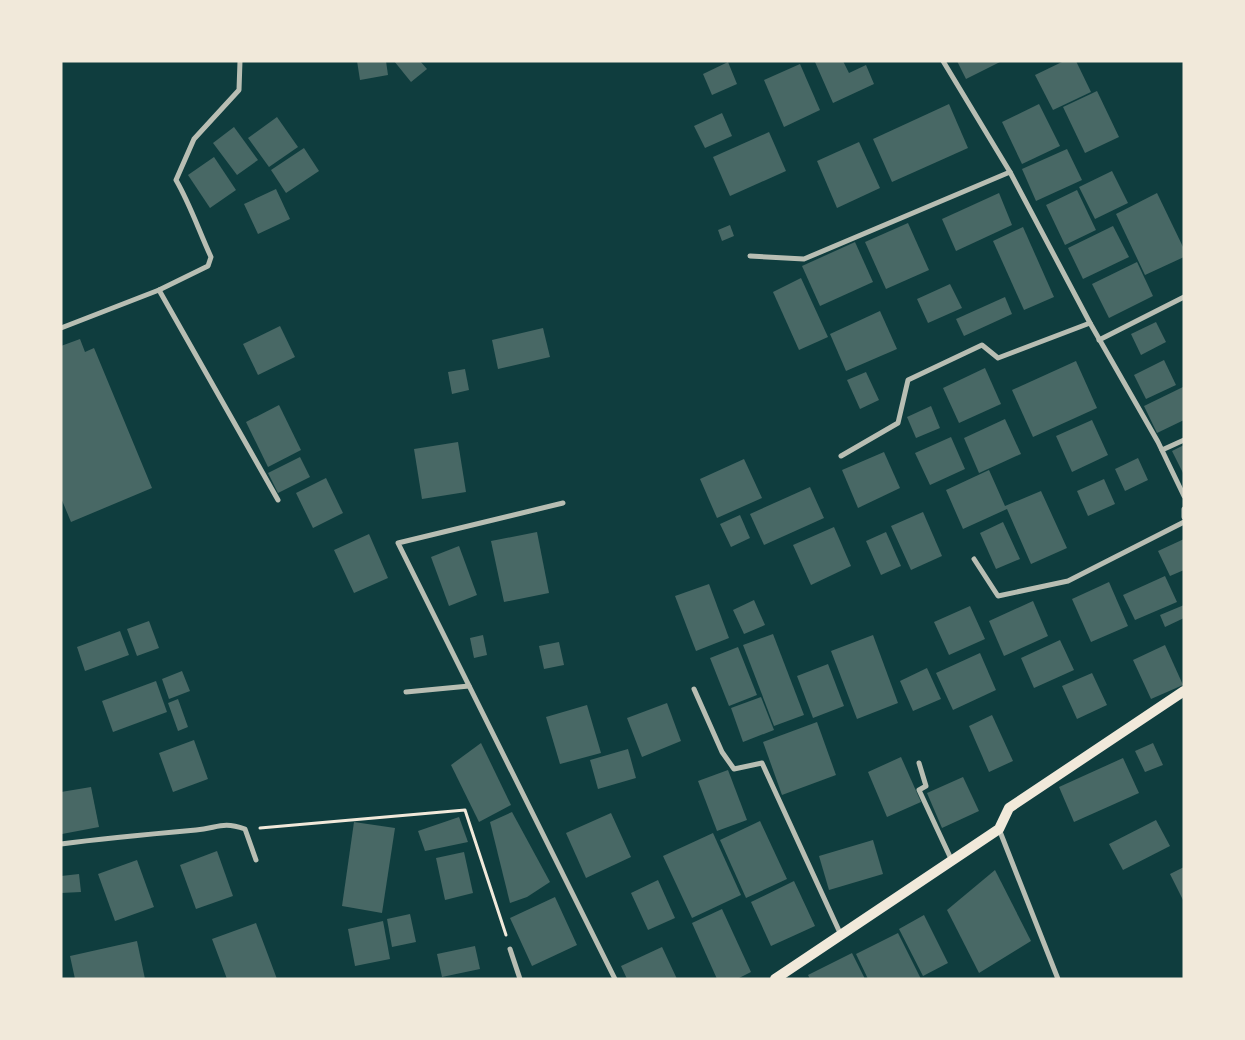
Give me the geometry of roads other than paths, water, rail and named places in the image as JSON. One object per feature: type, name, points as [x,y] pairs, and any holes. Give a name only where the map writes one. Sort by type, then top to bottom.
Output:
[{"type":"main road","points":[[775,979],[999,829],[1009,808],[1184,691]]},
{"type":"street","points":[[61,328],[159,290],[208,266],[211,257],[190,204],[176,180],[194,139],[239,90],[240,61]]},
{"type":"street","points":[[943,61],[1010,172],[1099,340],[1162,450],[1184,496]]},
{"type":"street","points":[[750,256],[804,259],[1010,172]]},
{"type":"street","points":[[159,290],[278,500]]},
{"type":"street","points":[[1099,340],[1184,296]]},
{"type":"street","points":[[841,456],[898,423],[908,380],[982,345],[998,358],[1090,323]]},
{"type":"street","points":[[1162,450],[1184,440]]},
{"type":"street","points":[[563,503],[398,543],[615,979]]},
{"type":"street","points":[[1184,509],[1184,517]]},
{"type":"street","points":[[974,559],[998,596],[1068,581],[1184,522]]},
{"type":"street","points":[[406,692],[470,686]]},
{"type":"street","points":[[694,689],[722,752],[734,769],[762,763],[841,936]]},
{"type":"street","points":[[919,763],[926,786],[919,790],[952,861]]},
{"type":"street","points":[[61,844],[127,835],[199,830],[229,824],[245,830],[256,860]]},
{"type":"street","points":[[999,829],[1058,979]]},
{"type":"street","points":[[510,949],[520,979]]}]
